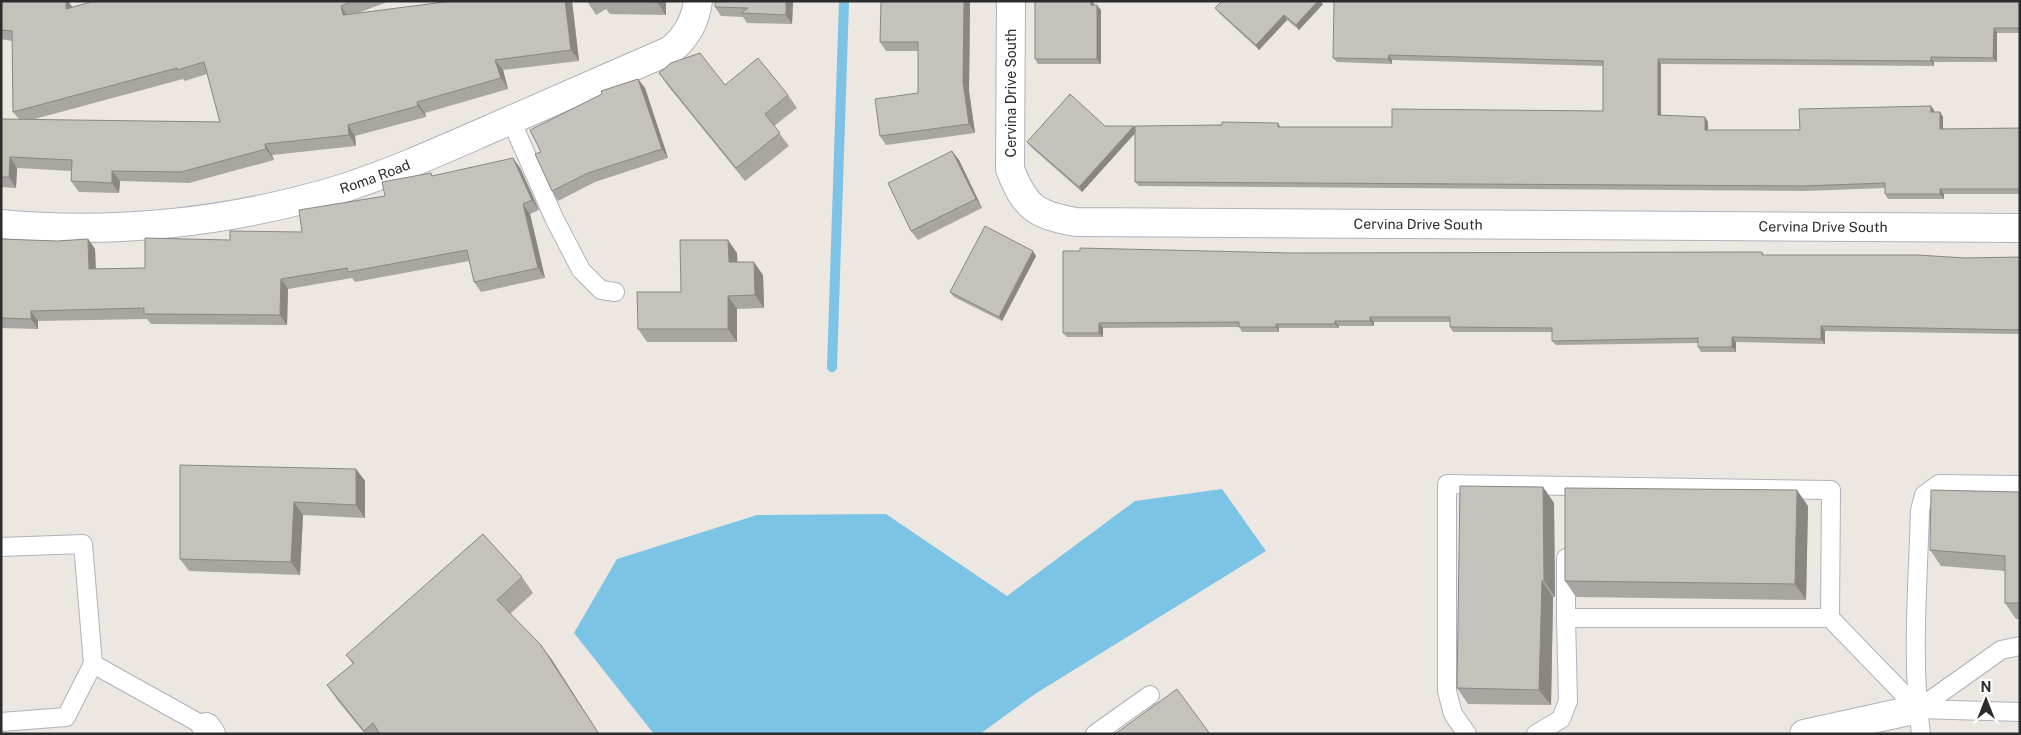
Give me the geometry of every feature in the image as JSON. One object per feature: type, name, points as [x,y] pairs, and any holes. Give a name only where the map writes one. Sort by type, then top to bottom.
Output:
[{"type":"street","name":"Roma Road","points":[[1,224],[28,227],[109,227],[194,220],[277,206],[341,188],[431,155],[671,50],[684,39],[693,25],[698,1]]},
{"type":"street","name":"Cervina Drive South","points":[[1011,1],[1010,170],[1019,192],[1031,206],[1049,218],[1076,222],[2020,228]]},
{"type":"street","points":[[1804,734],[1919,721]]},
{"type":"lane","points":[[512,120],[554,218],[581,270],[601,290],[615,292]]},
{"type":"lane","points":[[1467,734],[1453,714],[1447,691],[1447,484],[1831,490],[1830,618],[1919,721]]},
{"type":"lane","points":[[1919,721],[1920,510],[1924,495],[1939,484],[2020,485]]},
{"type":"lane","points":[[1565,486],[1566,504]]},
{"type":"lane","points":[[1536,734],[1561,719],[1568,701],[1566,542]]},
{"type":"lane","points":[[1,547],[83,544],[93,664],[66,717],[1,722]]},
{"type":"lane","points":[[1566,618],[1830,618]]},
{"type":"lane","points":[[1919,721],[2002,650],[2020,646]]},
{"type":"lane","points":[[93,664],[208,730]]},
{"type":"lane","points":[[1095,734],[1150,695]]},
{"type":"lane","points":[[1919,721],[2020,712]]},
{"type":"water","points":[[1222,489],[1266,551],[1035,694],[980,734],[654,734],[574,633],[617,559],[757,515],[886,514],[1007,596],[1135,501]]},
{"type":"building","points":[[1,1],[66,1],[66,9],[94,1],[353,1],[341,6],[343,15],[452,1],[565,1],[571,50],[495,60],[501,78],[417,102],[418,106],[348,125],[349,135],[265,144],[266,149],[181,172],[112,171],[112,183],[71,181],[72,160],[10,157],[9,177],[1,177],[1,119],[220,122],[204,62],[13,112],[12,31],[1,30]]},
{"type":"building","points":[[715,1],[786,1],[786,15],[741,13],[748,8],[715,7]]},
{"type":"building","points":[[881,1],[964,1],[963,82],[969,124],[880,136],[875,99],[918,93],[918,42],[880,42]]},
{"type":"building","points":[[1035,1],[1091,1],[1091,5],[1097,5],[1097,59],[1035,59]]},
{"type":"building","points":[[1222,1],[1318,1],[1296,25],[1284,15],[1256,45],[1215,8]]},
{"type":"building","points":[[1334,1],[2020,1],[2020,28],[1994,28],[1993,58],[1931,57],[1931,61],[1658,59],[1658,115],[1705,117],[1705,130],[1800,130],[1799,109],[1931,106],[1931,112],[1940,112],[1940,129],[2020,128],[2020,189],[1940,189],[1940,194],[1885,194],[1885,183],[1802,186],[1135,182],[1135,126],[1222,125],[1222,122],[1278,123],[1278,127],[1392,127],[1392,109],[1603,111],[1603,61],[1389,55],[1388,59],[1333,58]]},
{"type":"building","points":[[700,53],[725,85],[758,58],[788,95],[765,114],[780,133],[736,168],[659,73],[671,63]]},
{"type":"building","points":[[638,79],[662,149],[588,173],[552,191],[535,154],[541,152],[530,130],[602,94],[601,91]]},
{"type":"building","points":[[1070,94],[1105,126],[1134,126],[1079,187],[1027,142]]},
{"type":"building","points":[[952,151],[976,199],[911,231],[888,183]]},
{"type":"building","points":[[513,158],[532,200],[523,204],[538,268],[474,282],[467,250],[348,272],[347,268],[281,279],[280,315],[144,314],[144,308],[31,311],[31,319],[1,318],[1,239],[57,241],[88,239],[89,269],[145,268],[145,238],[230,240],[230,231],[302,232],[299,210],[385,196],[382,182],[431,173],[432,176]]},
{"type":"building","points":[[985,226],[1033,251],[999,317],[950,292]]},
{"type":"building","points":[[680,240],[728,240],[729,262],[754,262],[755,295],[728,296],[728,329],[638,329],[637,292],[681,292]]},
{"type":"building","points":[[1080,248],[1291,253],[1762,252],[1762,255],[2020,257],[2020,330],[1821,326],[1821,339],[1732,337],[1732,347],[1698,347],[1698,338],[1552,341],[1552,328],[1450,327],[1450,317],[1370,317],[1370,321],[1335,321],[1335,324],[1276,324],[1276,327],[1239,327],[1239,322],[1099,323],[1099,333],[1063,333],[1063,251],[1080,251]]},
{"type":"building","points":[[180,465],[356,469],[356,505],[294,502],[291,562],[180,559]]},
{"type":"building","points":[[1460,486],[1543,487],[1544,581],[1542,581],[1539,690],[1457,688]]},
{"type":"building","points":[[1565,488],[1797,490],[1795,584],[1565,581]]},
{"type":"building","points":[[1931,490],[2020,492],[2020,603],[2005,603],[2005,556],[1930,550]]},
{"type":"building","points":[[483,534],[522,577],[497,600],[541,645],[599,734],[380,734],[373,723],[364,731],[327,685],[354,663],[346,655]]},
{"type":"building","points":[[1177,689],[1210,734],[1115,734]]},
{"type":"waterway","points":[[832,367],[844,1]]}]
